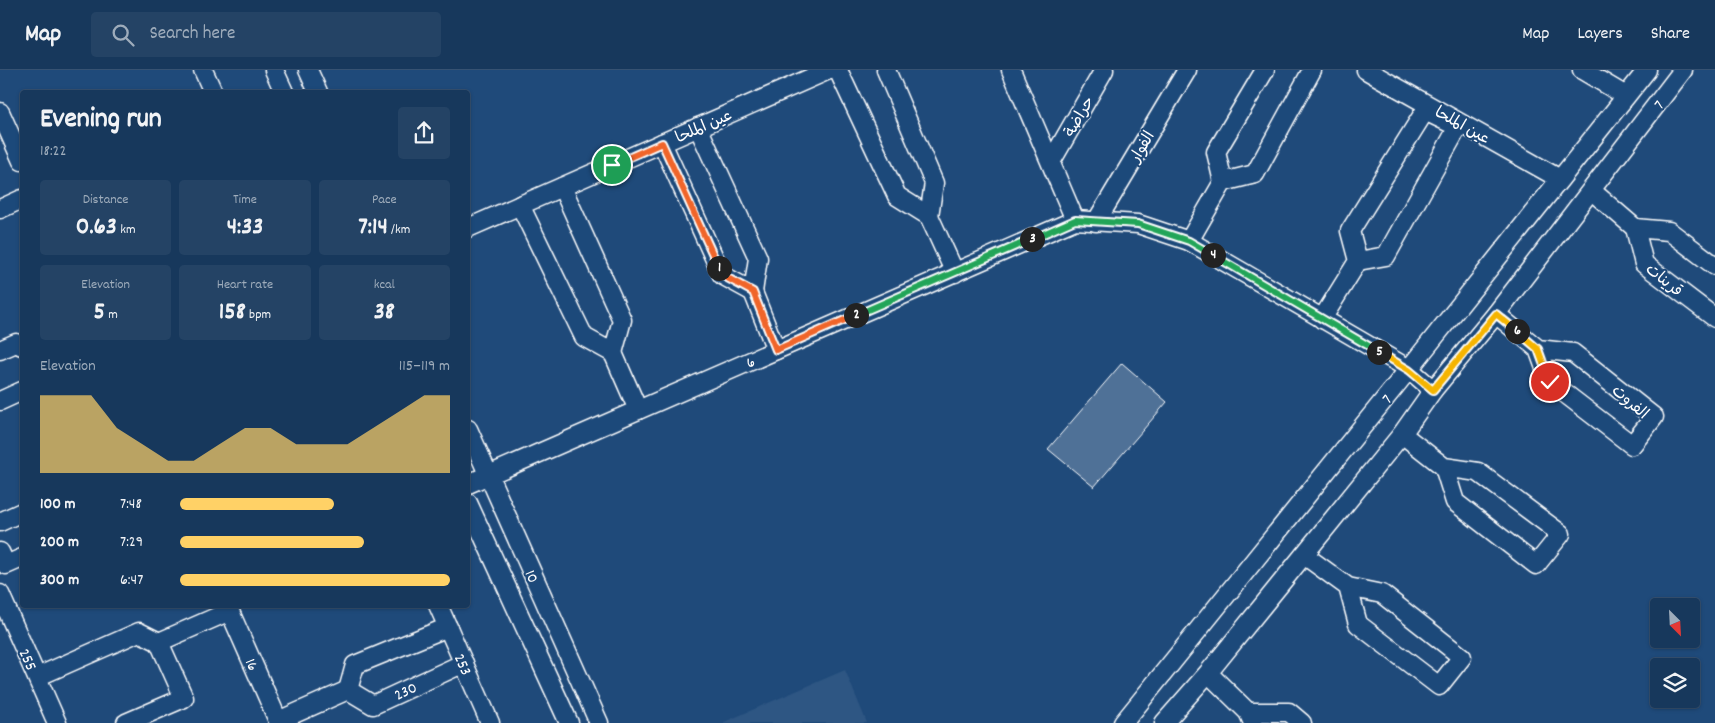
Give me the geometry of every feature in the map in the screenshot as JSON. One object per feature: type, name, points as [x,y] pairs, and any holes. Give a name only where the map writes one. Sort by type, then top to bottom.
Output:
[{"type":"street","points":[[203,70],[211,90]]},
{"type":"street","points":[[274,70],[283,90]]},
{"type":"street","points":[[308,70],[317,90]]},
{"type":"street","name":"عين الملحا","points":[[470,227],[829,70]]},
{"type":"street","points":[[838,70],[897,196],[929,216],[955,272]]},
{"type":"street","points":[[886,70],[934,182],[929,216]]},
{"type":"street","points":[[1012,70],[1075,220]]},
{"type":"street","name":"حراضة","points":[[1051,162],[1104,70]]},
{"type":"street","name":"الفوار","points":[[1096,222],[1187,70]]},
{"type":"street","points":[[1224,182],[1216,152],[1265,70]]},
{"type":"street","points":[[1189,241],[1224,182],[1255,174],[1312,70]]},
{"type":"street","name":"عين الملحا","points":[[1366,70],[1560,179]]},
{"type":"street","points":[[1582,70],[1626,96]]},
{"type":"street","name":"7","points":[[1123,723],[1409,370],[1647,70]]},
{"type":"street","name":"7","points":[[1164,723],[1208,673],[1402,434],[1433,390],[1496,314],[1683,70]]},
{"type":"street","points":[[1322,319],[1358,261],[1350,231],[1425,111],[1458,127],[1386,256],[1358,261]]},
{"type":"street","points":[[0,112],[20,157]]},
{"type":"street","points":[[698,127],[758,258],[753,292],[776,350]]},
{"type":"street","points":[[662,143],[722,275],[753,292]]},
{"type":"street","points":[[562,187],[622,320],[613,353]]},
{"type":"street","points":[[1592,191],[1635,228],[1670,231],[1715,266]]},
{"type":"street","points":[[0,209],[20,200]]},
{"type":"street","points":[[520,205],[584,337],[613,353],[638,410]]},
{"type":"street","name":"6","points":[[470,483],[1075,220],[1138,224],[1189,241],[1409,370],[1433,390]]},
{"type":"street","name":"قرينات","points":[[1635,228],[1644,264],[1715,318]]},
{"type":"street","points":[[1496,314],[1538,349]]},
{"type":"street","points":[[0,350],[16,343],[20,345]]},
{"type":"street","name":"الفروت","points":[[1538,349],[1573,353],[1654,417],[1632,445],[1550,382],[1538,349]]},
{"type":"street","points":[[0,401],[20,392]]},
{"type":"street","name":"10","points":[[470,433],[599,723]]},
{"type":"street","points":[[1402,434],[1444,467],[1478,472],[1561,534],[1536,565],[1455,502],[1444,467]]},
{"type":"street","name":"10","points":[[470,507],[569,723]]},
{"type":"street","points":[[0,522],[20,513]]},
{"type":"street","points":[[0,552],[6,565],[20,559]]},
{"type":"street","points":[[1304,555],[1348,587],[1382,594],[1462,657],[1439,686],[1358,624],[1348,587]]},
{"type":"street","name":"255","points":[[0,594],[57,723]]},
{"type":"street","points":[[159,642],[228,608]]},
{"type":"street","name":"16","points":[[228,608],[278,722]]},
{"type":"street","name":"253","points":[[439,608],[490,723]]},
{"type":"street","points":[[278,722],[348,690],[354,665],[448,627]]},
{"type":"street","points":[[37,677],[139,632],[159,642],[184,698],[126,723]]},
{"type":"street","name":"230","points":[[348,690],[373,705],[464,663]]},
{"type":"street","points":[[1208,673],[1250,717],[1289,712],[1302,723]]},
{"type":"shaded area","points":[[845,670],[867,723],[722,723]]},
{"type":"building","points":[[1122,363],[1167,402],[1094,487],[1048,449]]},
{"type":"route","points":[[612,165],[662,143],[722,275],[753,292],[776,350],[1075,220],[1138,224],[1189,241],[1409,370],[1433,390],[1496,314],[1538,349],[1550,382]]}]
